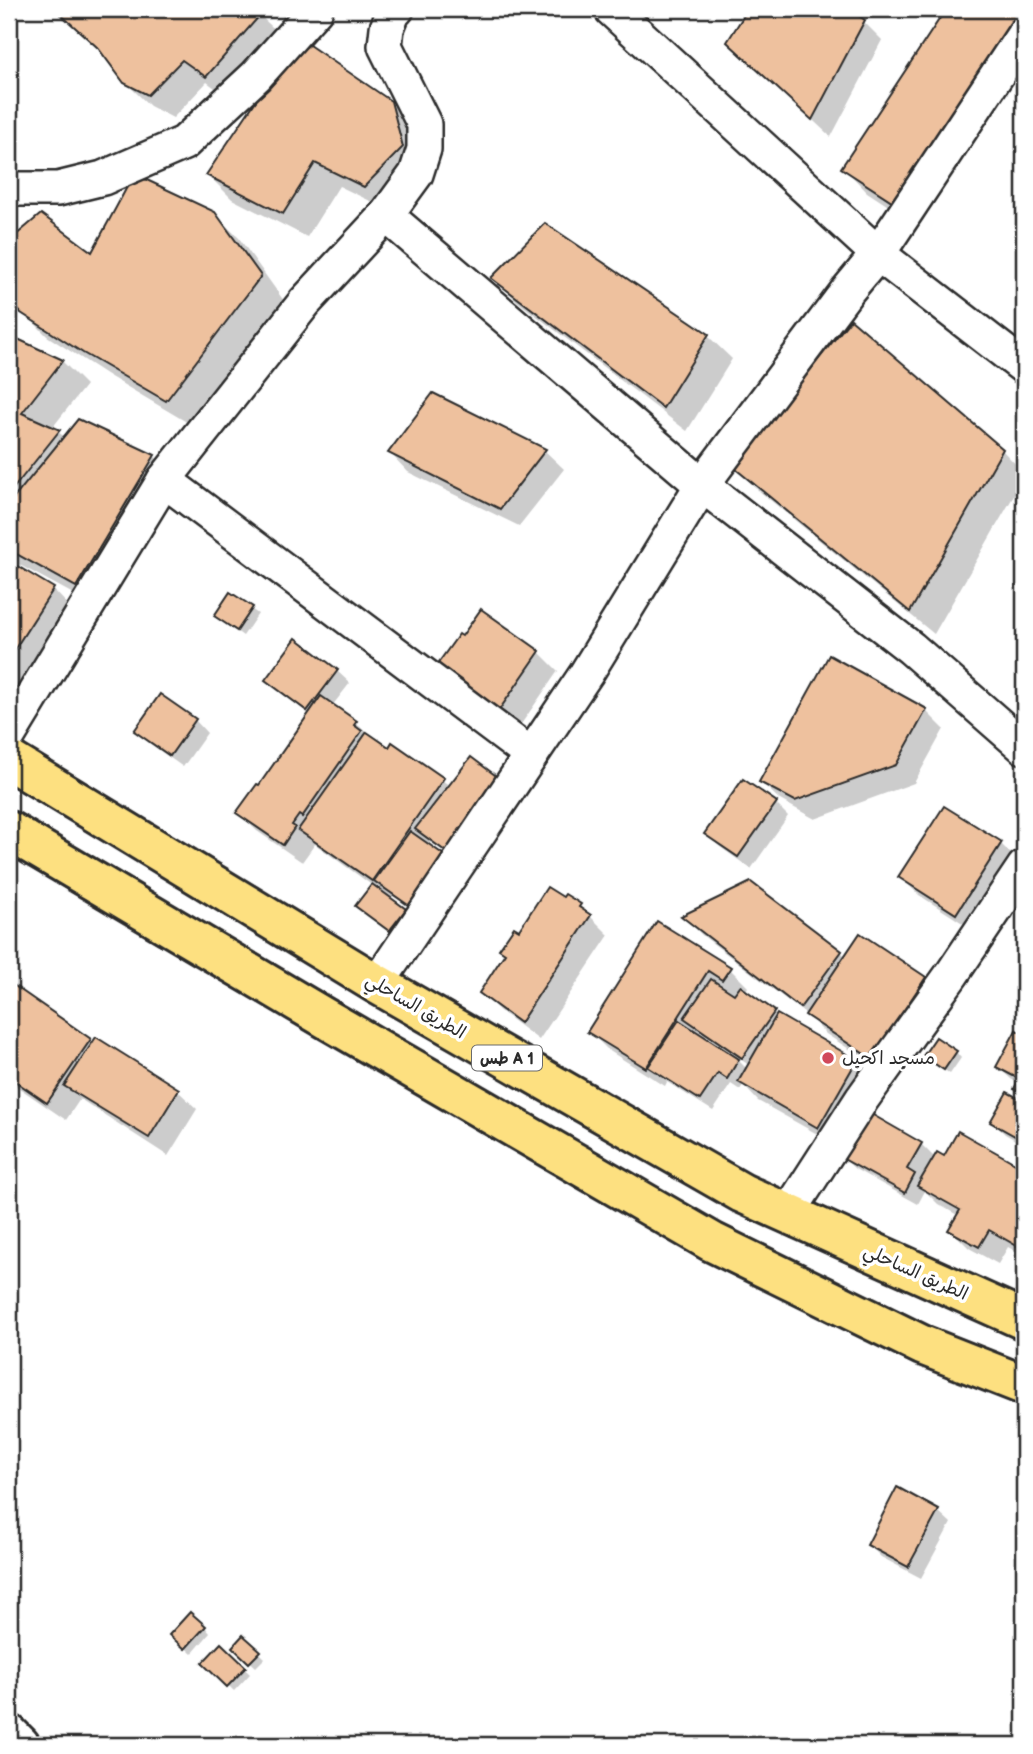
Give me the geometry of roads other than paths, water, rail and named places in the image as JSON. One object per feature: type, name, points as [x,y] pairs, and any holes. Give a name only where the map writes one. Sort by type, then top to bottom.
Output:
[{"type":"highway","name":"الطريق الساحلي","points":[[9,760],[377,984],[742,1193],[1023,1318]]},
{"type":"highway","points":[[9,831],[712,1242],[922,1345],[1024,1385]]},
{"type":"street","points":[[9,189],[58,189],[103,178],[184,143],[256,76],[316,9]]},
{"type":"street","points":[[9,734],[164,480],[305,302],[386,215],[416,174],[424,149],[424,124],[385,46],[387,29],[397,9]]},
{"type":"street","points":[[611,9],[877,254],[1024,367]]},
{"type":"street","points":[[377,984],[586,674],[702,485],[877,254],[1024,34]]},
{"type":"street","points":[[386,215],[702,485],[911,648],[1024,747]]},
{"type":"street","points":[[164,480],[531,755]]},
{"type":"street","points":[[788,1214],[862,1099],[952,974],[1024,867]]},
{"type":"street","points":[[9,1734],[20,1745]]},
{"type":"place","name":"مسجد اكحيل","points":[[828,1058]]}]
